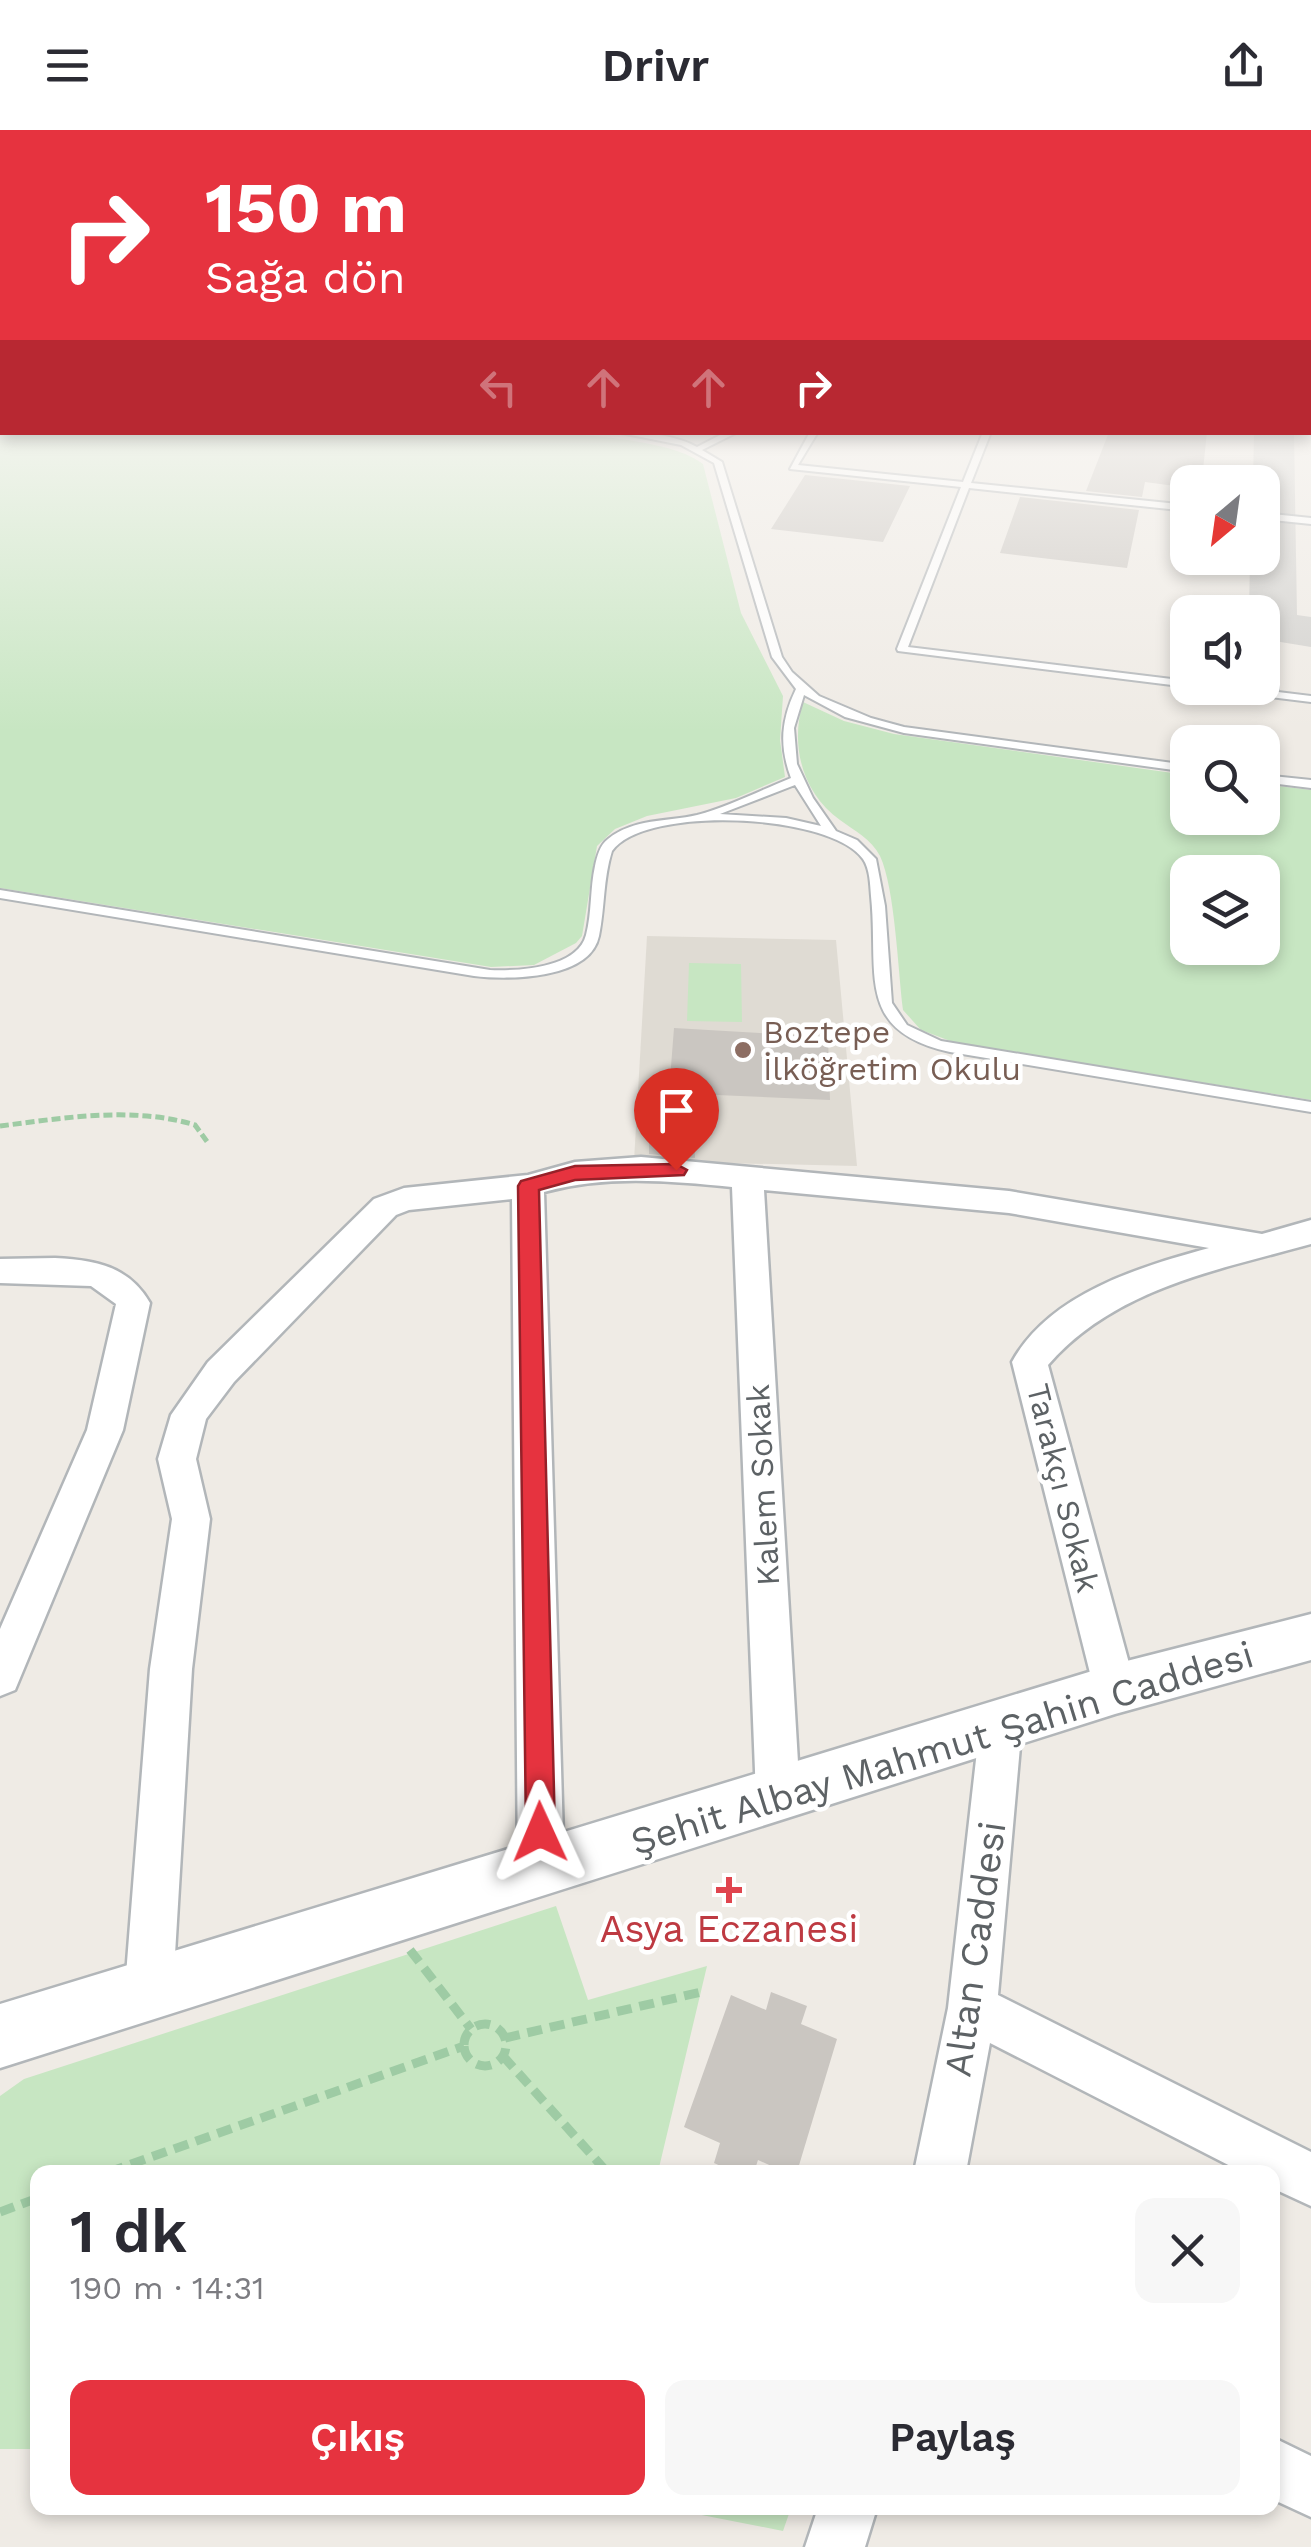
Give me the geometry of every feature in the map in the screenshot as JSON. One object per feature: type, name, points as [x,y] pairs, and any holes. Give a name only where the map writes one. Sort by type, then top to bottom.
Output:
[{"type":"street","points":[[149,1988],[170,1669],[191,1520],[177,1458],[188,1415],[221,1372],[385,1206],[404,1199],[528,1186],[575,1173],[641,1168],[1009,1202],[1264,1246]]},
{"type":"street","name":"Kalem Sokak","points":[[747,1175],[778,1796]]},
{"type":"street","points":[[528,1186],[541,1870]]},
{"type":"street","name":"Tarakçı Sokak","points":[[1115,1688],[1030,1362],[1063,1323],[1096,1303],[1201,1262],[1311,1232]]},
{"type":"street","points":[[0,1271],[101,1275],[124,1287],[133,1303],[106,1430],[0,1676]]},
{"type":"street","name":"Şehit Albay Mahmut Şahin Caddesi","points":[[1,2038],[149,1988],[541,1870],[1115,1688],[1309,1641]]},
{"type":"street","name":"Altan Caddesi","points":[[941,2165],[972,2008],[1001,1724]]},
{"type":"street","points":[[972,2008],[1311,2180]]},
{"type":"street","points":[[1280,2471],[1311,2488]]},
{"type":"street","points":[[835,2547],[846,2515]]},
{"type":"lane","points":[[731,506],[776,657],[802,690],[844,713],[904,730],[1170,767]]},
{"type":"lane","points":[[955,506],[902,649],[1170,682]]},
{"type":"lane","points":[[1280,517],[1311,520]]},
{"type":"lane","points":[[802,690],[788,731],[796,781],[831,830]]},
{"type":"lane","points":[[1280,695],[1311,698]]},
{"type":"lane","points":[[1280,780],[1311,784]]},
{"type":"lane","points":[[696,820],[796,781]]},
{"type":"lane","points":[[0,894],[474,972],[528,974],[573,959],[592,940],[604,852],[615,839],[646,824],[774,821],[831,830],[853,841],[872,862],[885,1004],[895,1022],[917,1038],[950,1048],[1311,1106]]},
{"type":"path","points":[[0,1126],[72,1119],[177,1119],[202,1130],[208,1144]]},
{"type":"path","points":[[384,1918],[472,2029]]},
{"type":"path","points":[[505,2038],[701,1992]]},
{"type":"path","points":[[130,2165],[464,2046],[472,2029],[492,2023],[505,2038],[503,2056],[490,2066],[475,2066],[464,2046]]},
{"type":"path","points":[[503,2056],[601,2165]]},
{"type":"path","points":[[0,2212],[30,2201]]},
{"type":"shaded area","name":"Boztepe İlköğretim Okulu","points":[[647,936],[836,940],[857,1166],[634,1161]]},
{"type":"green space","points":[[0,506],[714,506],[741,613],[783,696],[780,740],[785,777],[736,798],[647,816],[615,829],[597,846],[582,936],[576,943],[534,965],[491,967],[0,888]]},
{"type":"green space","points":[[803,702],[844,721],[894,734],[1170,773],[1170,835],[1280,835],[1280,786],[1311,790],[1311,1100],[953,1042],[921,1030],[903,1010],[893,909],[880,856],[816,796],[802,767],[798,735]]},
{"type":"green space","points":[[689,963],[741,964],[742,1022],[687,1021]]},
{"type":"green space","points":[[556,1906],[588,2000],[707,1966],[660,2165],[30,2165],[30,2449],[0,2449],[0,2096],[24,2079]]},
{"type":"green space","points":[[702,2515],[789,2515],[783,2531]]},
{"type":"building","points":[[786,506],[900,506],[883,542],[771,529]]},
{"type":"building","points":[[1017,506],[1139,510],[1127,568],[1000,553]]},
{"type":"building","points":[[674,1028],[828,1037],[830,1100],[693,1094],[695,1158],[649,1154],[649,1105],[668,1105]]},
{"type":"building","points":[[771,1992],[807,2006],[801,2024],[837,2039],[799,2165],[769,2165],[758,2160],[756,2165],[718,2165],[714,2163],[720,2143],[684,2127],[731,1995],[766,2010]]},
{"type":"taxiway","points":[[1274,506],[1273,627],[1311,632]]},
{"type":"place","name":"Boztepe İlköğretim Okulu","points":[[743,1050]]},
{"type":"place","name":"Asya Eczanesi","points":[[729,1890]]},
{"type":"route","points":[[540,1832],[528,1186],[575,1173],[641,1168],[676,1170]]}]
